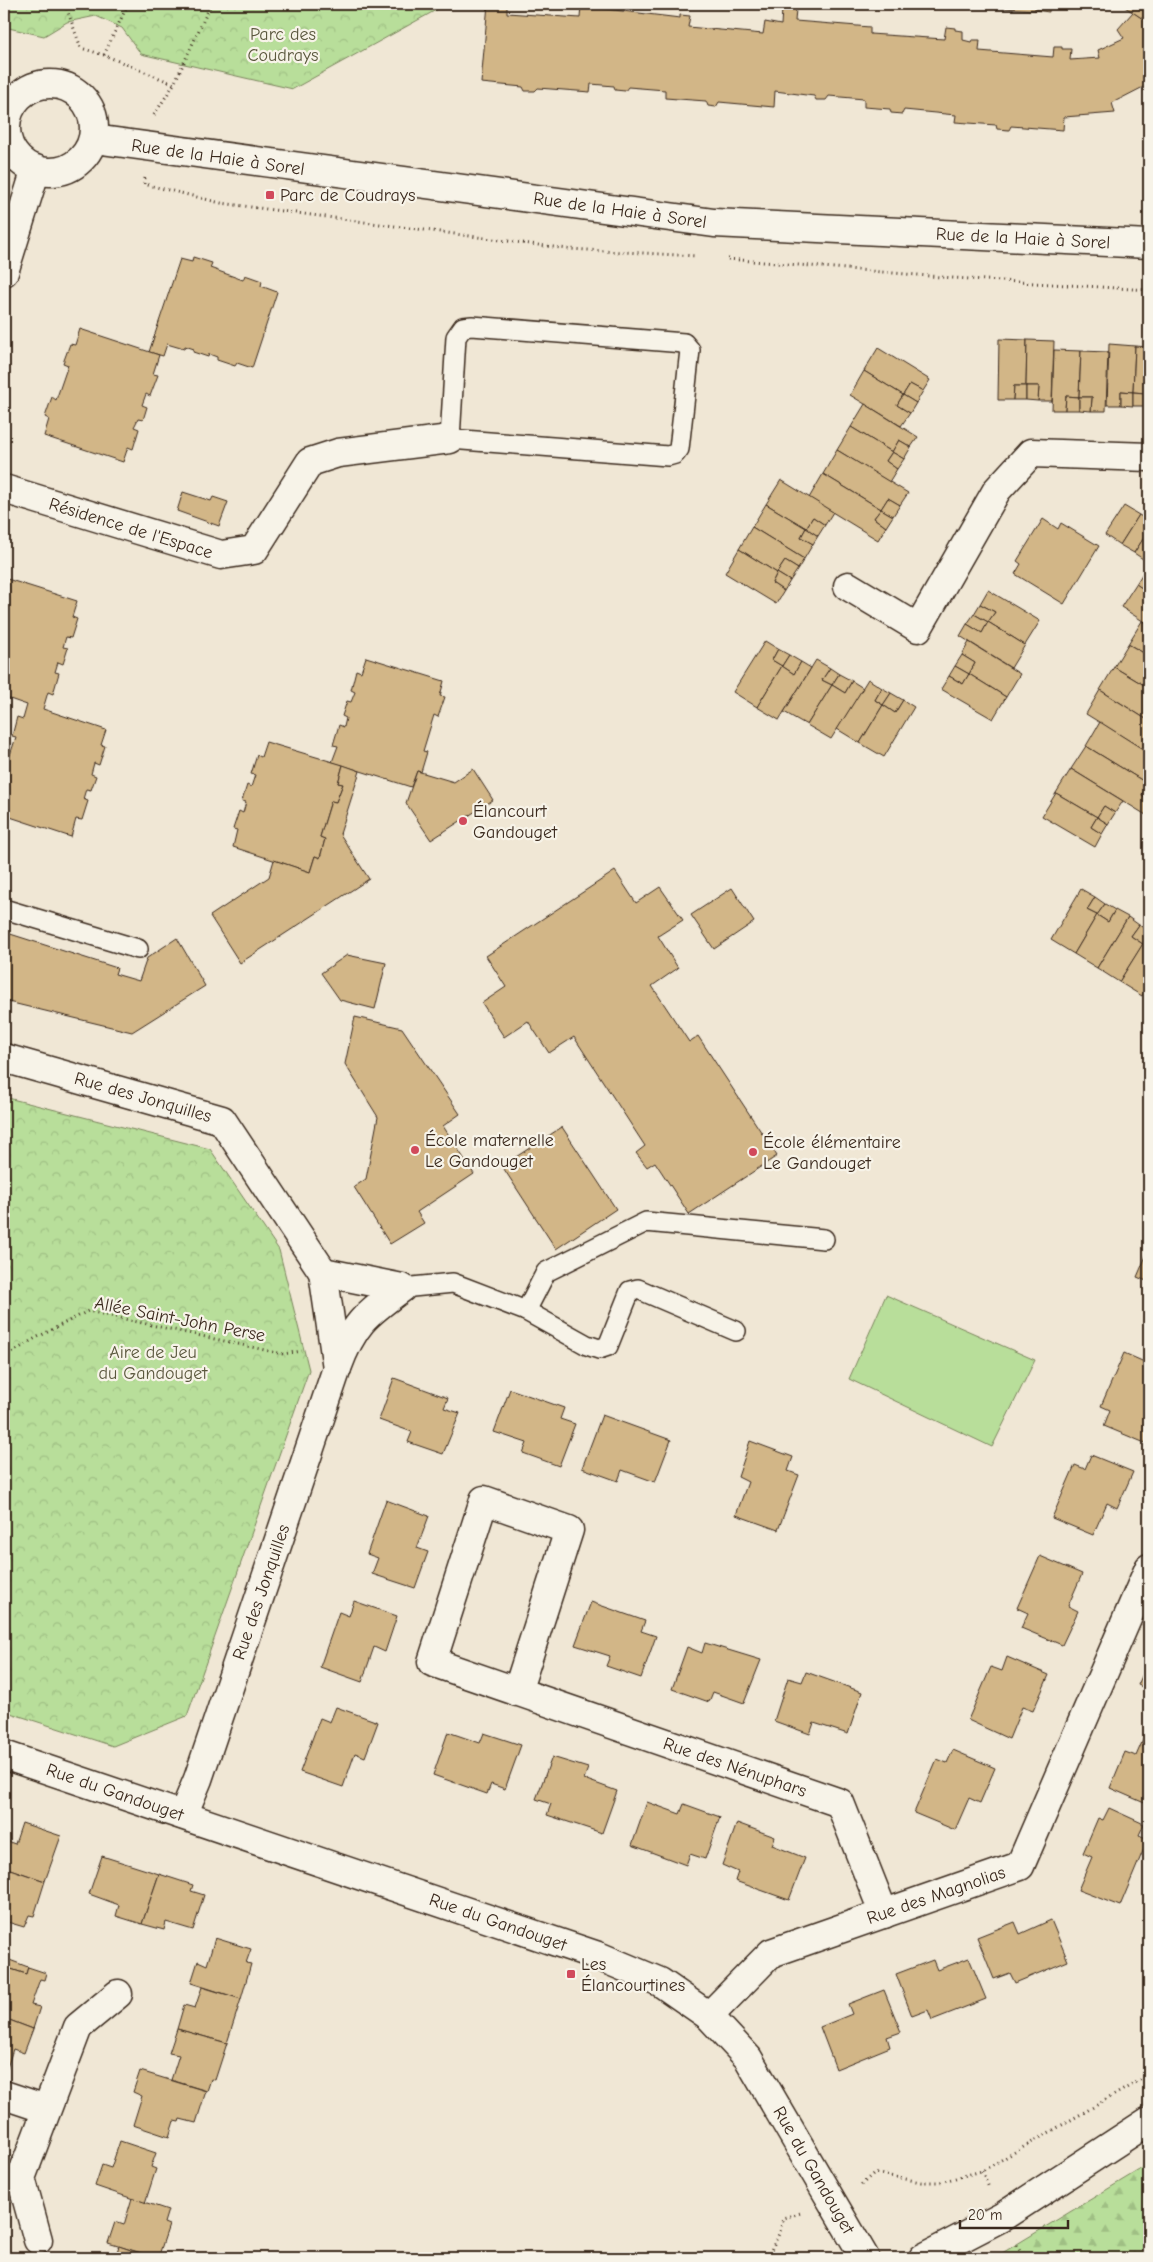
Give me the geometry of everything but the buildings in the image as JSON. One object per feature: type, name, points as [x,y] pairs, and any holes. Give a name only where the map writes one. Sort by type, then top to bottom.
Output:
[{"type":"street","points":[[46,84],[67,87],[84,99],[94,118],[94,139],[84,158],[66,170],[45,172],[25,164],[11,148],[6,138],[11,99],[46,84]]},
{"type":"street","name":"Rue de la Haie à Sorel","points":[[94,139],[714,223],[1149,244]]},
{"type":"street","points":[[4,272],[36,169]]},
{"type":"street","name":"Résidence de l'Espace","points":[[4,490],[221,555],[254,550],[310,462],[338,453],[450,439]]},
{"type":"street","points":[[848,586],[918,628],[997,490],[1031,453],[1149,457]]},
{"type":"street","name":"Rue des Jonquilles","points":[[4,1058],[222,1120],[323,1272],[334,1357]]},
{"type":"street","points":[[323,1272],[402,1288]]},
{"type":"street","name":"Rue des Jonquilles","points":[[183,1815],[198,1780],[334,1357],[369,1312],[402,1288]]},
{"type":"street","name":"Rue des Nénuphars","points":[[517,1692],[569,1530],[484,1500],[432,1662],[517,1692],[840,1803],[884,1914]]},
{"type":"street","name":"Rue des Magnolias","points":[[709,2016],[771,1953],[1020,1866],[1149,1568]]},
{"type":"street","name":"Rue du Gandouget","points":[[4,1755],[598,1956],[660,1982],[709,2016],[748,2058],[865,2258]]},
{"type":"street","points":[[38,2240],[21,2178],[78,2027],[118,1994]]},
{"type":"street","points":[[4,2095],[46,2109]]},
{"type":"street","points":[[923,2258],[1002,2217],[1149,2122]]},
{"type":"lane","points":[[472,326],[684,343],[690,350],[679,449],[674,454],[668,456],[450,439],[456,338],[462,327],[472,326]]},
{"type":"lane","points":[[4,909],[138,949]]},
{"type":"lane","points":[[526,1311],[546,1272],[646,1222],[824,1238]]},
{"type":"lane","points":[[402,1288],[453,1283],[526,1311],[587,1345],[599,1349],[608,1346],[630,1291],[638,1289],[736,1331]]},
{"type":"path","points":[[65,4],[81,48],[104,55],[174,84],[211,4]]},
{"type":"path","points":[[104,55],[128,4]]},
{"type":"path","name":"Allée Saint-John Perse","points":[[4,1358],[32,1340],[88,1311],[283,1354],[334,1357]]},
{"type":"path","points":[[860,2186],[874,2173],[896,2179],[931,2182],[961,2178],[982,2171],[1149,2075]]},
{"type":"path","points":[[767,2258],[780,2232],[784,2218],[797,2215]]},
{"type":"path","points":[[1017,2244],[1023,2258]]},
{"type":"green space","name":"Parc des Coudrays","points":[[4,4],[447,4],[293,89],[141,54],[122,28],[96,16],[67,22],[44,36],[4,27]]},
{"type":"green space","name":"Aire de Jeu du Gandouget","points":[[4,1097],[210,1149],[279,1250],[309,1370],[187,1716],[113,1746],[4,1711]]},
{"type":"green space","points":[[886,1295],[1035,1360],[992,1447],[849,1379]]},
{"type":"green space","points":[[1149,2164],[1149,2258],[994,2258]]},
{"type":"place","name":"Parc de Coudrays","points":[[270,195]]},
{"type":"place","name":"Élancourt Gandouget","points":[[463,821]]},
{"type":"place","name":"École maternelle Le Gandouget","points":[[415,1150]]},
{"type":"place","name":"École élémentaire Le Gandouget","points":[[753,1152]]},
{"type":"place","name":"Les Élancourtines","points":[[571,1974]]}]
